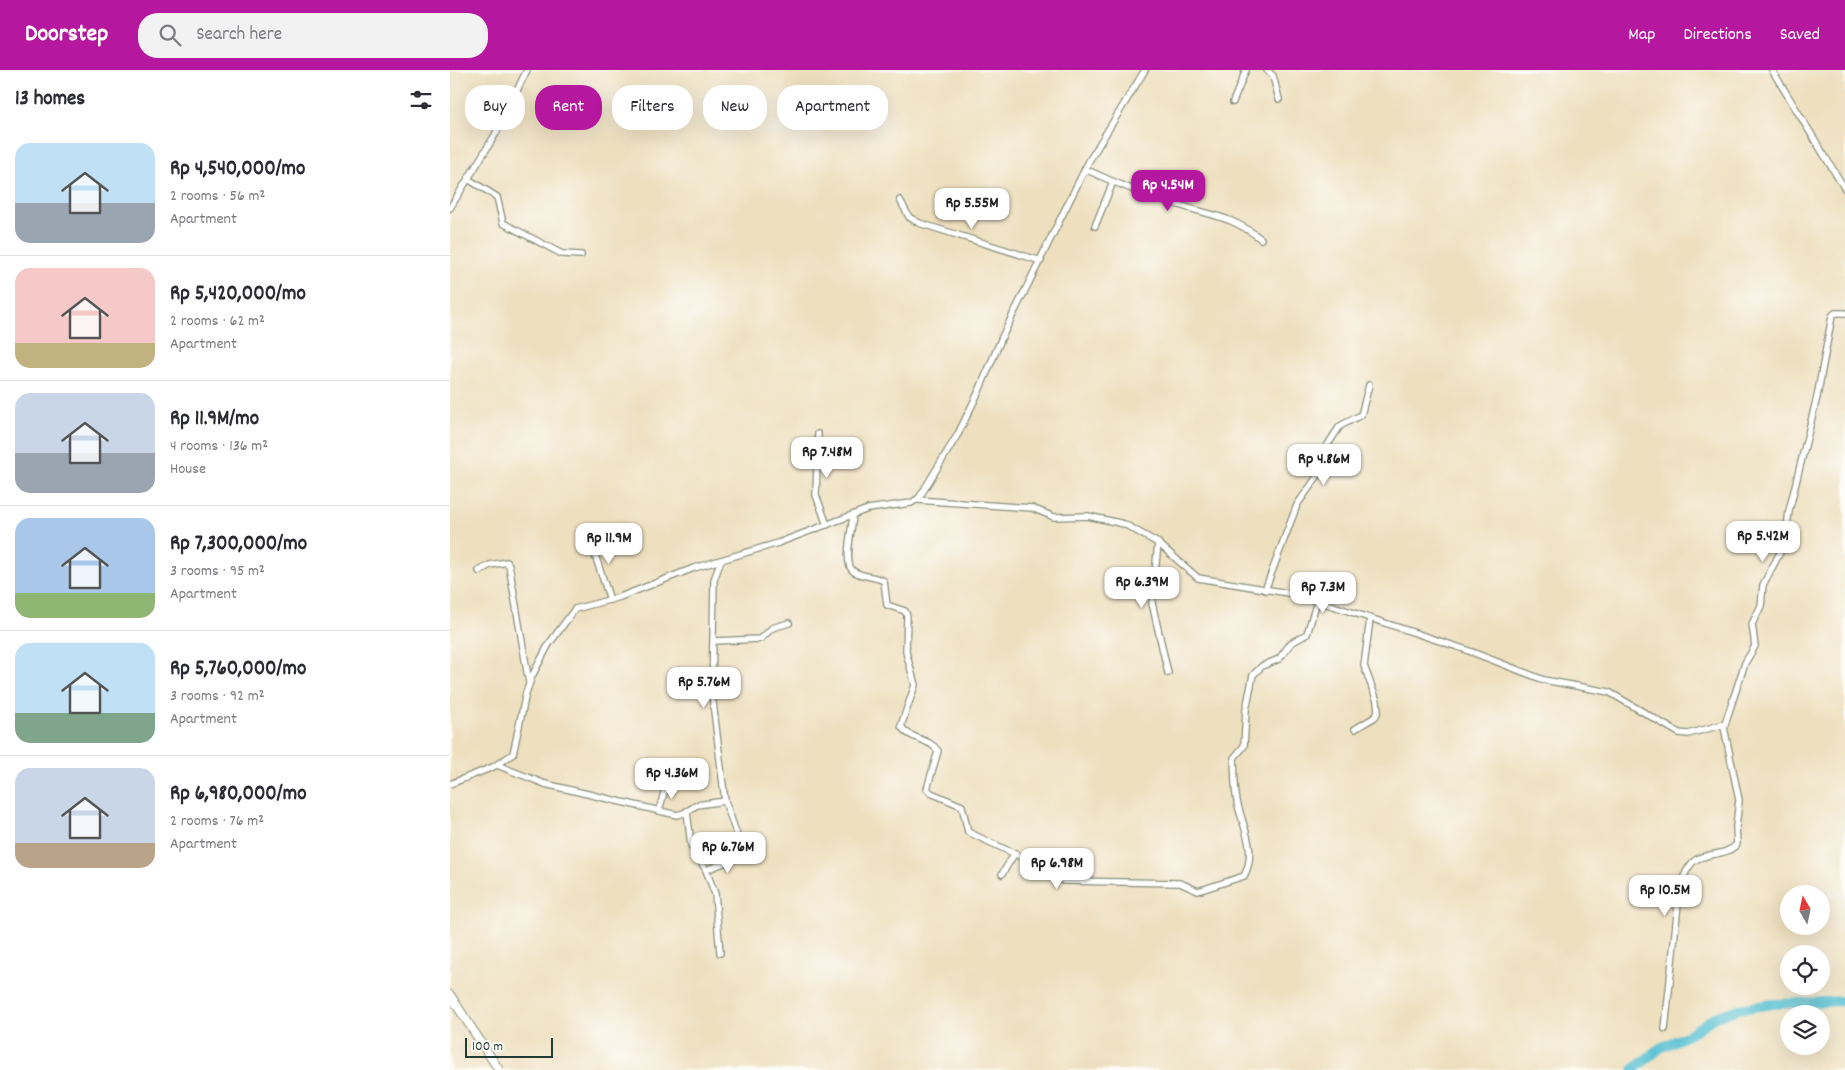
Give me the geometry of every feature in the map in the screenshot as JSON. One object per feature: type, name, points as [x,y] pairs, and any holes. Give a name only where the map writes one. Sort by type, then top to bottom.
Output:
[{"type":"street","points":[[450,208],[507,114],[527,70]]},
{"type":"street","points":[[916,500],[958,434],[1002,337],[1041,262],[1085,169],[1145,70]]},
{"type":"street","points":[[1233,102],[1246,70]]},
{"type":"street","points":[[1267,70],[1273,76],[1279,99]]},
{"type":"street","points":[[1772,70],[1845,189]]},
{"type":"street","points":[[1085,169],[1113,182],[1178,205],[1228,218],[1261,239]]},
{"type":"street","points":[[468,179],[497,198],[503,223],[562,254],[580,255]]},
{"type":"street","points":[[1095,226],[1113,182]]},
{"type":"street","points":[[900,200],[909,217],[919,223],[1041,262]]},
{"type":"street","points":[[1665,1028],[1680,884],[1695,860],[1735,847],[1739,800],[1724,729],[1725,724],[1745,664],[1755,646],[1752,626],[1761,606],[1763,585],[1785,543],[1789,511],[1817,397],[1832,316],[1835,313],[1845,313]]},
{"type":"street","points":[[1264,590],[1297,505],[1321,471],[1325,449],[1340,426],[1361,415],[1369,385]]},
{"type":"street","points":[[818,434],[816,494],[827,525]]},
{"type":"street","points":[[450,784],[498,765],[513,754],[529,683],[549,644],[571,613],[581,607],[610,600],[721,560],[853,516],[868,509],[916,500],[1032,508],[1054,517],[1088,516],[1124,524],[1158,542],[1198,578],[1318,598],[1327,604],[1464,649],[1544,680],[1609,692],[1679,733],[1688,734],[1725,724]]},
{"type":"street","points":[[853,516],[848,556],[850,568],[854,572],[884,581],[887,605],[905,611],[907,616],[906,652],[916,683],[902,726],[906,732],[932,745],[938,751],[927,789],[962,806],[968,832],[1015,853],[1059,880],[1071,883],[1180,883],[1198,891],[1244,876],[1249,861],[1250,846],[1237,801],[1234,758],[1244,746],[1246,710],[1251,682],[1257,670],[1279,660],[1291,643],[1307,634],[1318,598]]},
{"type":"street","points":[[588,537],[610,600]]},
{"type":"street","points":[[1158,542],[1152,603],[1168,673]]},
{"type":"street","points":[[706,870],[744,856],[725,802],[712,694],[714,580],[721,560]]},
{"type":"street","points":[[479,572],[500,562],[507,562],[509,565],[529,683]]},
{"type":"street","points":[[1355,729],[1375,717],[1378,711],[1377,701],[1364,666],[1370,619]]},
{"type":"street","points":[[714,641],[762,639],[772,628],[789,623]]},
{"type":"street","points":[[498,765],[545,784],[676,815],[687,811],[697,804],[725,802]]},
{"type":"street","points":[[659,810],[666,785]]},
{"type":"street","points":[[687,811],[690,846],[706,870],[715,894],[720,953]]},
{"type":"street","points":[[1002,874],[1015,853]]},
{"type":"street","points":[[450,995],[499,1070]]},
{"type":"waterway","points":[[1633,1070],[1660,1048],[1688,1035],[1715,1017],[1739,1009],[1773,1004],[1845,1001]]}]
